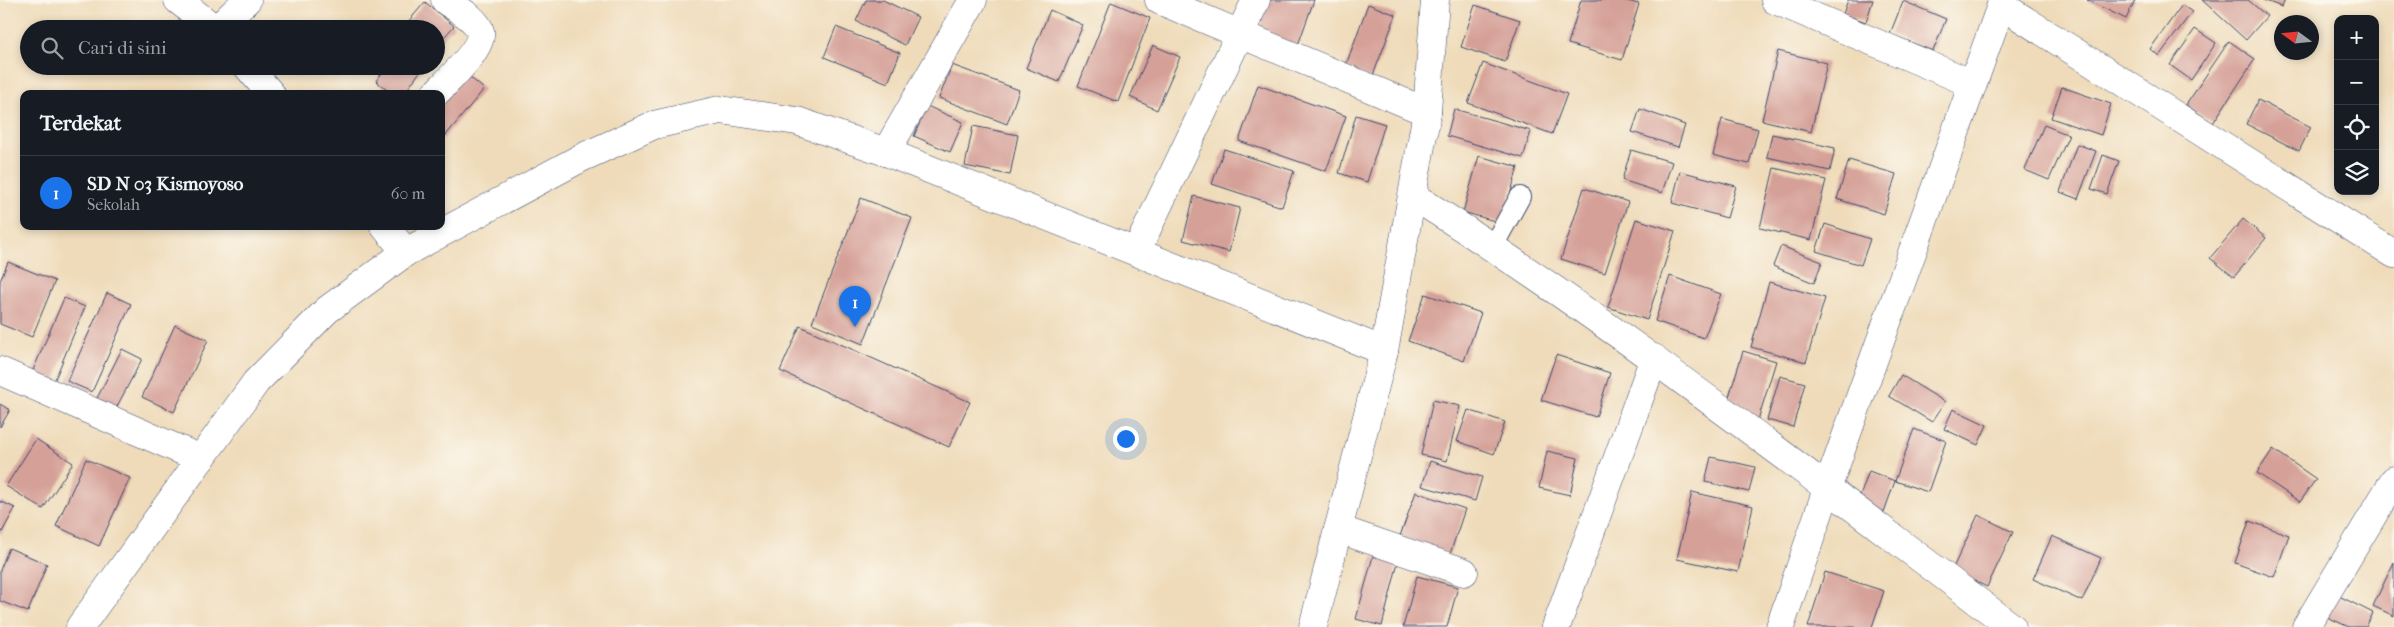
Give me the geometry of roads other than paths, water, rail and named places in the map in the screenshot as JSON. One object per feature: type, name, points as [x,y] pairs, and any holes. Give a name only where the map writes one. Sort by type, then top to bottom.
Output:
[{"type":"street","points":[[178,0],[204,20]]},
{"type":"street","points":[[226,20],[247,0]]},
{"type":"street","points":[[439,90],[479,44],[480,31],[474,22],[445,0]]},
{"type":"street","points":[[886,152],[972,0]]},
{"type":"street","points":[[1159,0],[1240,32],[1426,112]]},
{"type":"street","points":[[1137,250],[1256,0]]},
{"type":"street","points":[[1313,627],[1384,351],[1413,196],[1426,112],[1435,0]]},
{"type":"street","points":[[1775,0],[1973,84]]},
{"type":"street","points":[[1780,627],[1827,489],[2002,2],[2394,254]]},
{"type":"street","points":[[255,75],[268,90]]},
{"type":"street","points":[[80,627],[256,382],[327,310],[406,252],[581,158],[654,125],[720,110],[797,121],[886,152],[1137,250],[1384,351]]},
{"type":"street","points":[[1413,196],[1493,246],[1654,358],[2012,627]]},
{"type":"street","points":[[387,230],[406,252]]},
{"type":"street","points":[[1556,627],[1654,358]]},
{"type":"street","points":[[0,371],[201,460]]},
{"type":"street","points":[[2306,627],[2394,480]]},
{"type":"street","points":[[1338,529],[1464,572]]},
{"type":"lane","points":[[1493,246],[1520,197]]},
{"type":"place","name":"SD N 03 Kismoyoso","points":[[855,327]]}]
